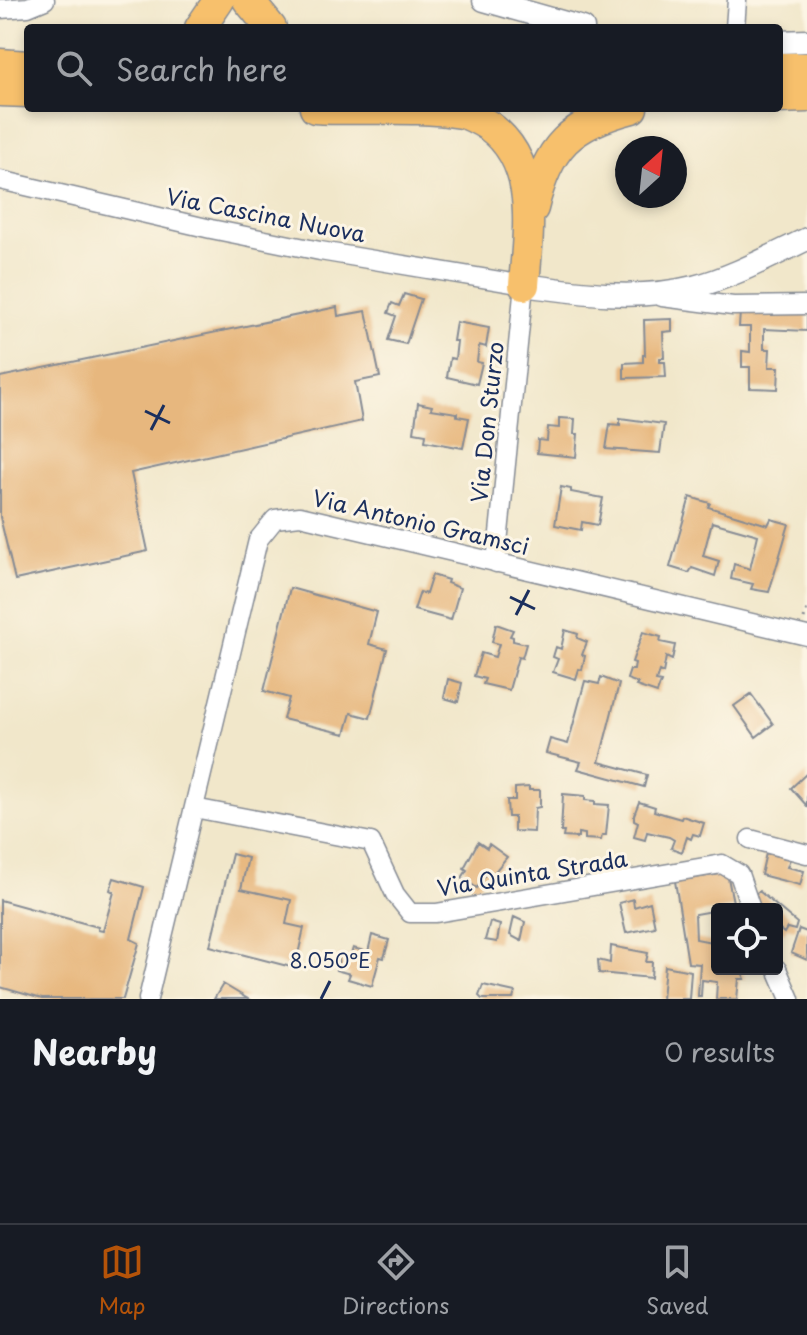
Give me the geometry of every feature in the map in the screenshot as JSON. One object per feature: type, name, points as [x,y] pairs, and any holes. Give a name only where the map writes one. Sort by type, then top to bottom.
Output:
[{"type":"highway","points":[[203,24],[219,0]]},
{"type":"highway","points":[[248,0],[268,24]]},
{"type":"highway","points":[[0,52],[24,54]]},
{"type":"highway","points":[[0,64],[24,66]]},
{"type":"highway","points":[[783,68],[807,68]]},
{"type":"highway","points":[[0,91],[24,92]]},
{"type":"highway","points":[[783,96],[807,95]]},
{"type":"highway","points":[[452,112],[465,113],[499,133],[521,165],[529,226]]},
{"type":"highway","points":[[524,285],[529,226],[540,179],[553,153],[567,136],[585,124],[620,112]]},
{"type":"street","points":[[0,9],[28,7],[45,0]]},
{"type":"street","points":[[484,0],[569,24]]},
{"type":"street","points":[[735,24],[737,0]]},
{"type":"street","points":[[783,42],[807,41]]},
{"type":"street","name":"Via Cascina Nuova","points":[[0,180],[289,245],[524,285]]},
{"type":"street","points":[[524,285],[593,295],[645,294],[694,287],[741,270],[807,239]]},
{"type":"street","name":"Via Don Sturzo","points":[[496,563],[524,285]]},
{"type":"street","points":[[645,294],[733,306],[807,305]]},
{"type":"street","name":"Via Antonio Gramsci","points":[[148,999],[258,540],[275,519],[300,516],[807,636]]},
{"type":"street","name":"Via Quinta Strada","points":[[194,808],[371,842],[395,894],[410,913],[436,913],[722,864],[739,874],[749,903]]},
{"type":"street","points":[[750,839],[807,854]]},
{"type":"street","points":[[780,975],[790,999]]},
{"type":"building","points":[[404,294],[421,299],[406,344],[388,340],[396,316],[388,313],[392,303],[399,306]]},
{"type":"building","points":[[337,307],[338,316],[366,311],[380,377],[355,382],[362,421],[131,473],[148,551],[15,580],[0,517],[0,377]]},
{"type":"building","points":[[807,311],[807,331],[764,329],[764,349],[770,349],[769,367],[779,367],[778,389],[750,388],[750,367],[742,367],[742,351],[750,352],[750,327],[739,327],[740,312]]},
{"type":"building","points":[[672,319],[672,331],[663,332],[664,358],[660,358],[660,362],[665,362],[666,377],[624,378],[624,363],[643,362],[644,320]]},
{"type":"building","points":[[456,322],[489,328],[486,347],[479,345],[477,362],[482,363],[477,384],[447,377],[450,358],[455,359],[457,341],[453,341]]},
{"type":"building","points":[[418,403],[469,418],[463,448],[425,441],[426,434],[414,432]]},
{"type":"building","points":[[559,418],[575,419],[574,434],[578,434],[576,457],[537,453],[538,440],[547,441],[548,427],[559,428]]},
{"type":"building","points":[[620,418],[664,424],[660,453],[606,449],[610,424],[620,425]]},
{"type":"building","points":[[561,487],[603,498],[598,525],[582,522],[581,530],[555,525]]},
{"type":"building","points":[[690,497],[710,503],[708,507],[768,525],[771,519],[789,524],[769,592],[751,589],[753,584],[731,579],[734,564],[750,569],[758,535],[712,522],[703,556],[719,561],[715,576],[692,568],[689,573],[670,567]]},
{"type":"building","points":[[432,575],[460,588],[451,620],[414,610],[420,592],[426,594]]},
{"type":"building","points":[[290,588],[377,612],[369,644],[387,649],[370,718],[351,713],[345,734],[283,719],[289,698],[264,691]]},
{"type":"building","points":[[496,624],[513,630],[510,636],[513,641],[526,644],[522,658],[518,657],[509,690],[483,684],[485,679],[474,676],[481,653],[495,657],[499,644],[492,642]]},
{"type":"building","points":[[565,630],[578,634],[577,638],[587,642],[582,655],[585,656],[582,670],[579,669],[576,679],[553,672],[558,659],[553,657],[556,647],[561,649]]},
{"type":"building","points":[[643,632],[661,637],[660,642],[675,645],[672,660],[666,657],[663,673],[659,671],[656,681],[661,682],[657,693],[636,686],[638,683],[627,679],[630,670],[634,670],[635,663],[632,662]]},
{"type":"building","points":[[601,677],[619,684],[599,762],[647,775],[644,787],[578,769],[581,762],[546,753],[550,739],[568,744],[585,681],[599,684]]},
{"type":"building","points":[[448,679],[462,683],[458,702],[444,698]]},
{"type":"building","points":[[751,694],[773,724],[756,737],[734,706]]},
{"type":"building","points":[[807,773],[807,806],[791,788]]},
{"type":"building","points":[[529,787],[529,790],[540,790],[540,807],[535,808],[534,832],[514,831],[514,817],[508,817],[507,800],[515,800],[515,788]]},
{"type":"building","points":[[563,794],[585,796],[585,800],[595,801],[595,804],[609,805],[606,835],[602,835],[601,840],[585,839],[585,834],[578,833],[578,838],[563,837]]},
{"type":"building","points":[[639,802],[655,807],[654,811],[704,823],[700,836],[693,834],[691,839],[687,837],[682,852],[671,848],[674,840],[669,837],[647,832],[645,840],[634,837],[638,822],[634,820],[634,815]]},
{"type":"building","points":[[478,842],[487,848],[489,844],[507,857],[493,874],[488,871],[477,888],[462,878]]},
{"type":"building","points":[[766,853],[790,859],[787,867],[804,871],[800,885],[761,875]]},
{"type":"building","points":[[232,854],[248,858],[241,889],[291,900],[286,924],[304,928],[295,968],[210,946]]},
{"type":"building","points":[[727,873],[733,903],[711,903],[711,911],[695,914],[696,939],[711,942],[711,975],[743,975],[745,979],[739,979],[737,999],[716,999],[717,982],[702,980],[701,996],[698,996],[700,964],[688,963],[675,881]]},
{"type":"building","points":[[114,878],[144,887],[131,939],[139,943],[123,999],[42,999],[0,987],[0,900],[103,931],[114,892],[110,890]]},
{"type":"building","points":[[759,891],[773,903],[755,903],[754,895]]},
{"type":"building","points":[[633,899],[634,907],[650,902],[655,927],[626,933],[619,903]]},
{"type":"building","points":[[783,911],[797,923],[795,930],[787,928],[784,933]]},
{"type":"building","points":[[514,917],[525,922],[521,941],[510,935]]},
{"type":"building","points":[[490,922],[500,925],[497,942],[485,940]]},
{"type":"building","points":[[799,929],[807,932],[807,960],[791,953]]},
{"type":"building","points":[[372,935],[389,940],[384,958],[380,957],[372,986],[348,979],[350,974],[336,970],[340,955],[350,957],[353,948],[368,952]]},
{"type":"building","points":[[611,946],[648,953],[646,962],[652,962],[651,978],[599,973],[598,960],[610,963]]},
{"type":"building","points":[[665,966],[691,971],[689,999],[662,999]]},
{"type":"building","points":[[223,984],[248,999],[214,999]]},
{"type":"building","points":[[483,985],[515,992],[513,999],[482,999],[479,996]]}]
